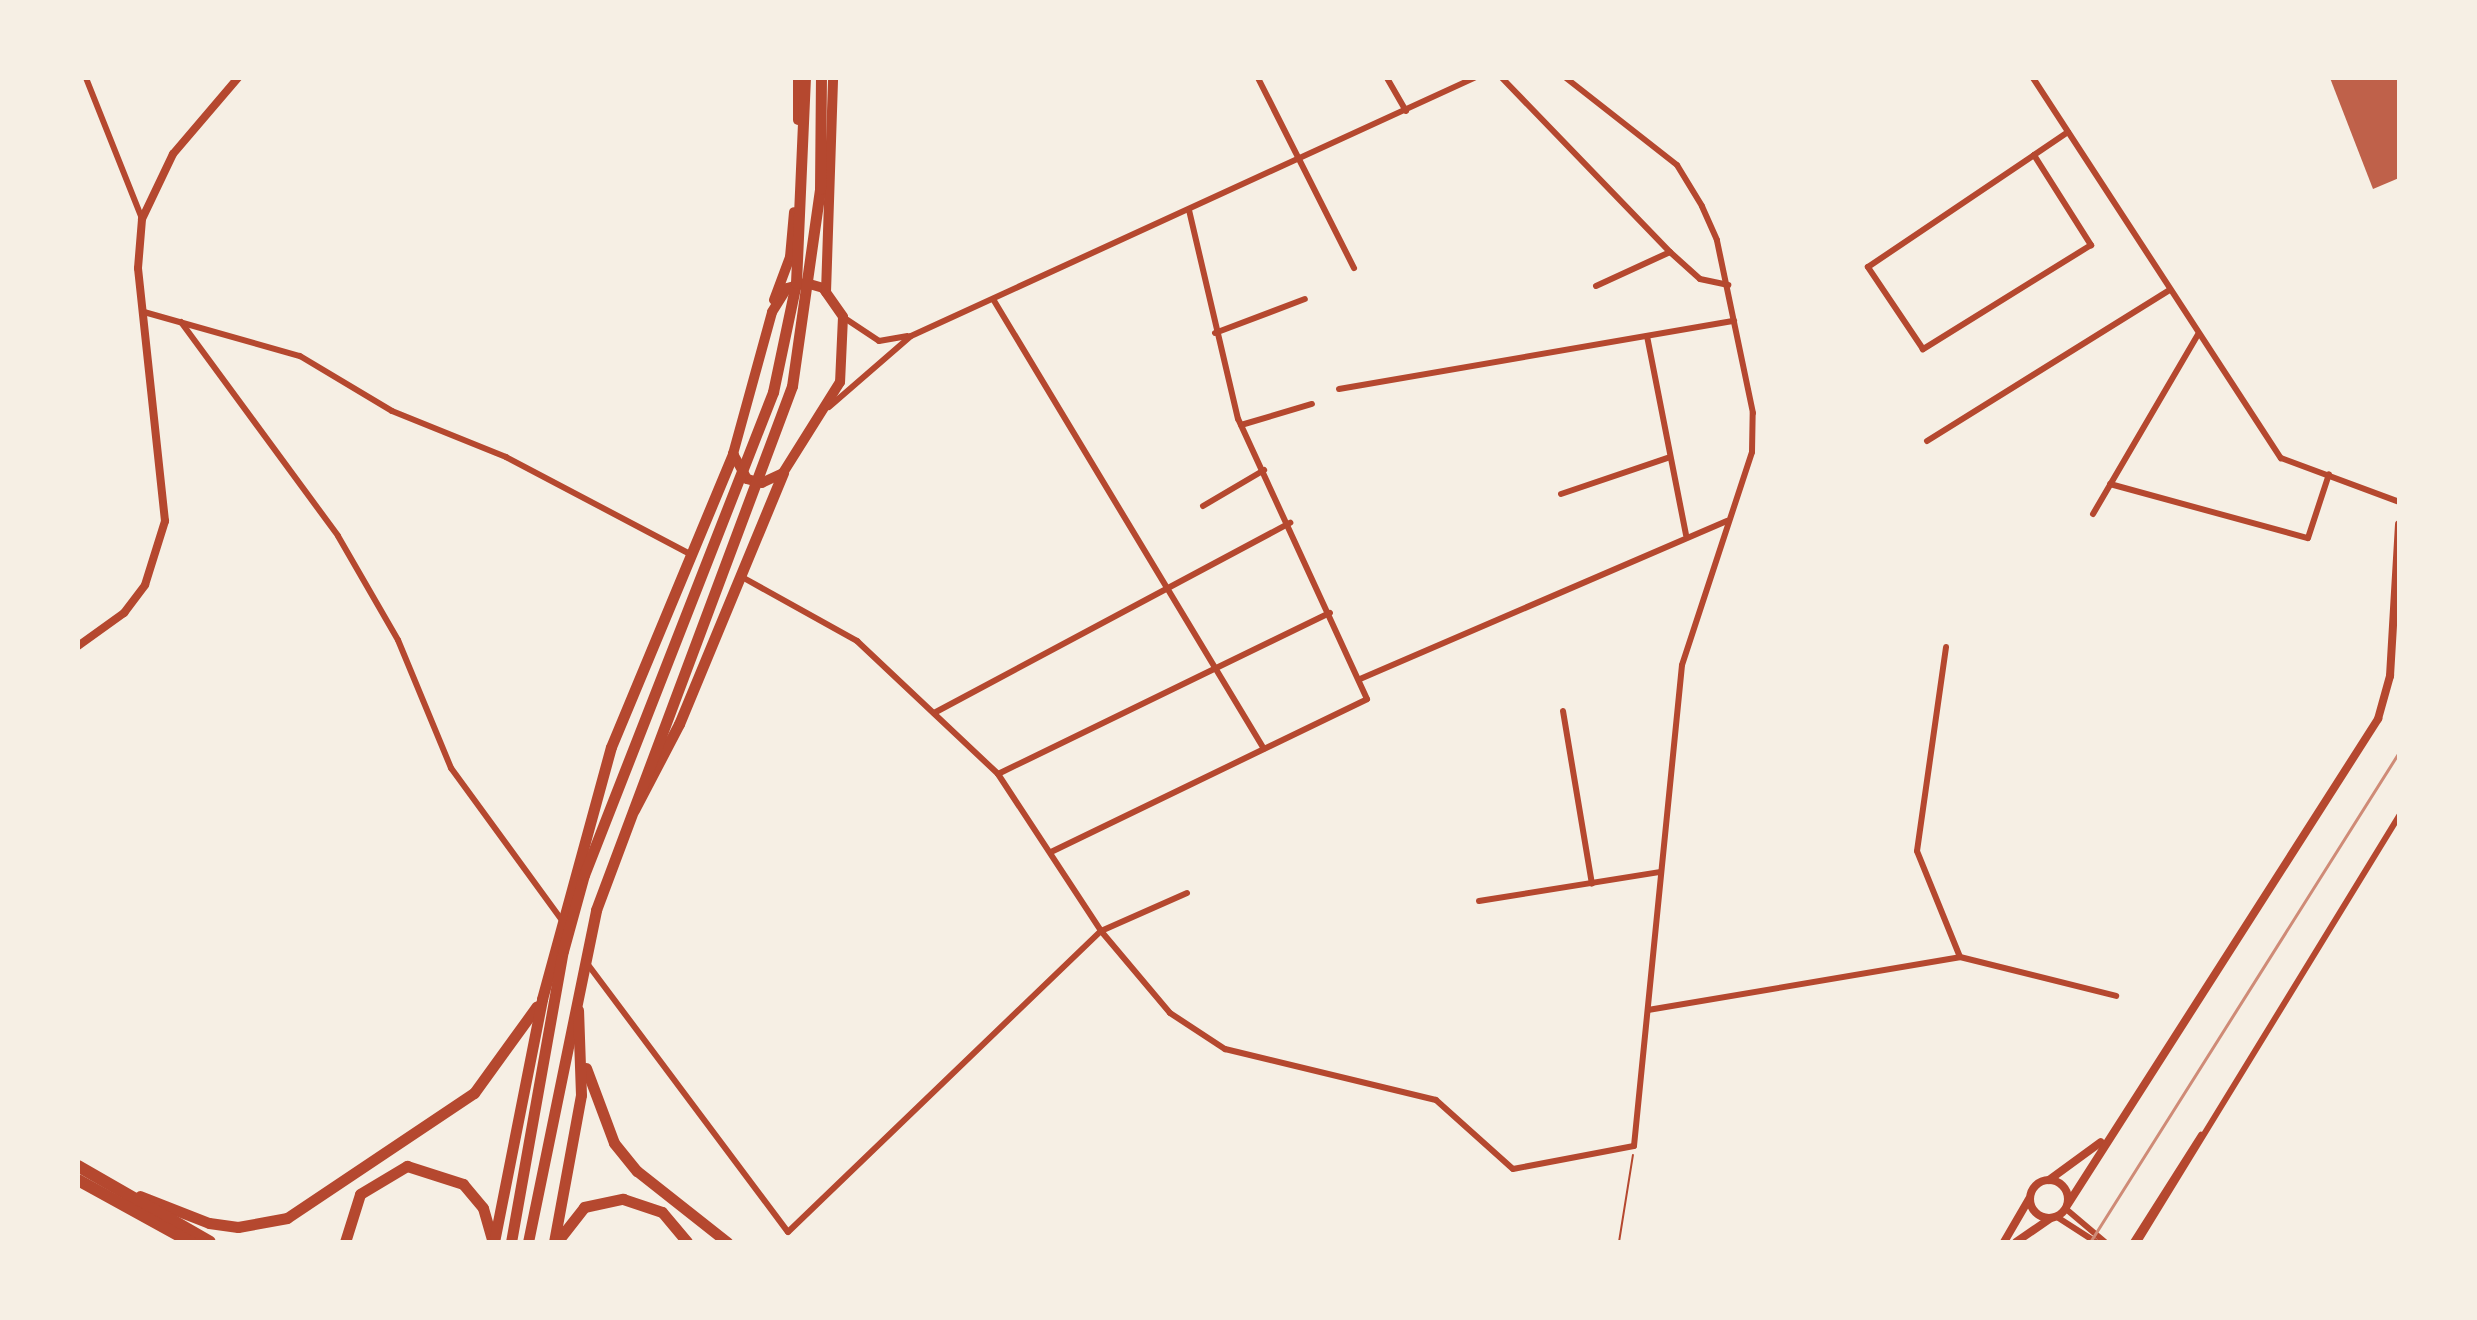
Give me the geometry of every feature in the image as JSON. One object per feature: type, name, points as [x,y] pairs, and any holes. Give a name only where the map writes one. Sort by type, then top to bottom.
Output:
[{"type":"highway","points":[[511,1242],[560,967],[629,753],[745,477],[773,392],[796,283],[805,78]]},
{"type":"highway","points":[[528,1242],[584,959],[625,824],[792,386],[820,189],[821,78]]},
{"type":"highway","points":[[494,1242],[542,999],[611,747],[733,454]]},
{"type":"highway","points":[[625,824],[679,724],[783,473]]},
{"type":"highway","points":[[113,1186],[209,1223],[238,1227],[287,1218],[474,1093],[542,999],[560,967]]},
{"type":"highway","points":[[556,1242],[584,1062],[578,991]]},
{"type":"highway","points":[[584,1062],[604,1121],[637,1171],[727,1242]]},
{"type":"highway","points":[[78,1166],[210,1242]]},
{"type":"highway","points":[[345,1242],[360,1194],[407,1166],[463,1184],[483,1208],[494,1242]]},
{"type":"highway","points":[[78,1180],[191,1242]]},
{"type":"highway","points":[[556,1242],[584,1207],[623,1199],[662,1212],[687,1242]]},
{"type":"highway","points":[[149,1221],[178,1242]]},
{"type":"main road","points":[[798,78],[790,257],[733,454],[747,479],[762,483],[783,473],[827,410],[846,361],[843,317],[826,292],[833,78]]},
{"type":"main road","points":[[772,312],[793,284],[826,292]]},
{"type":"street","points":[[78,646],[124,613],[145,585],[165,521],[144,312],[142,219],[86,78]]},
{"type":"street","points":[[142,219],[173,154],[238,78]]},
{"type":"street","points":[[1258,78],[1302,159],[1354,268]]},
{"type":"street","points":[[1387,78],[1406,111]]},
{"type":"street","points":[[843,317],[879,341],[911,336],[1474,78]]},
{"type":"street","points":[[1502,78],[1670,252],[1700,279],[1728,285]]},
{"type":"street","points":[[742,577],[857,641],[998,774],[1101,931],[1170,1013],[1225,1049],[1436,1100],[1513,1169],[1634,1146],[1682,665],[1752,452],[1753,413],[1717,240],[1677,165],[1566,78]]},
{"type":"street","points":[[2033,78],[2281,458],[2399,502]]},
{"type":"street","points":[[2034,155],[2091,245],[1923,349],[1868,267],[2068,132]]},
{"type":"street","points":[[1051,852],[1367,699],[1290,523],[1241,425],[1215,333],[1189,210]]},
{"type":"street","points":[[1596,286],[1670,252]]},
{"type":"street","points":[[1927,441],[2170,290]]},
{"type":"street","points":[[993,299],[1162,588],[1264,749]]},
{"type":"street","points":[[1215,333],[1305,299]]},
{"type":"street","points":[[144,312],[300,356],[392,411],[506,457],[691,554]]},
{"type":"street","points":[[1339,389],[1734,321]]},
{"type":"street","points":[[181,322],[338,536],[398,640],[451,768],[562,920]]},
{"type":"street","points":[[2093,514],[2198,334]]},
{"type":"street","points":[[827,410],[911,336]]},
{"type":"street","points":[[1647,336],[1686,535]]},
{"type":"street","points":[[1241,425],[1312,404]]},
{"type":"street","points":[[1561,494],[1670,457]]},
{"type":"street","points":[[1203,506],[1264,470]]},
{"type":"street","points":[[2110,484],[2308,538],[2329,474]]},
{"type":"street","points":[[1360,679],[1686,535],[1727,521]]},
{"type":"street","points":[[934,713],[1162,588],[1290,523]]},
{"type":"street","points":[[2016,1242],[2067,1206],[2108,1137],[2378,719],[2390,676],[2399,524]]},
{"type":"street","points":[[998,774],[1330,613]]},
{"type":"street","points":[[1946,647],[1917,851],[1960,957]]},
{"type":"street","points":[[1563,711],[1592,884]]},
{"type":"street","points":[[2136,1242],[2399,816]]},
{"type":"street","points":[[1479,901],[1661,872]]},
{"type":"street","points":[[584,959],[788,1232],[1101,931],[1187,893]]},
{"type":"street","points":[[1648,1010],[1960,957],[2116,996]]},
{"type":"street","points":[[2004,1242],[2031,1194],[2108,1137]]},
{"type":"street","points":[[2049,1180],[2064,1187],[2067,1206],[2096,1242]]},
{"type":"street","points":[[2031,1194],[2034,1211],[2086,1231],[2105,1242]]},
{"type":"path","points":[[1619,1242],[1634,1146]]},
{"type":"building","points":[[2330,78],[2399,78],[2399,178],[2373,189]]},
{"type":"railway","points":[[2090,1242],[2399,752]]}]
